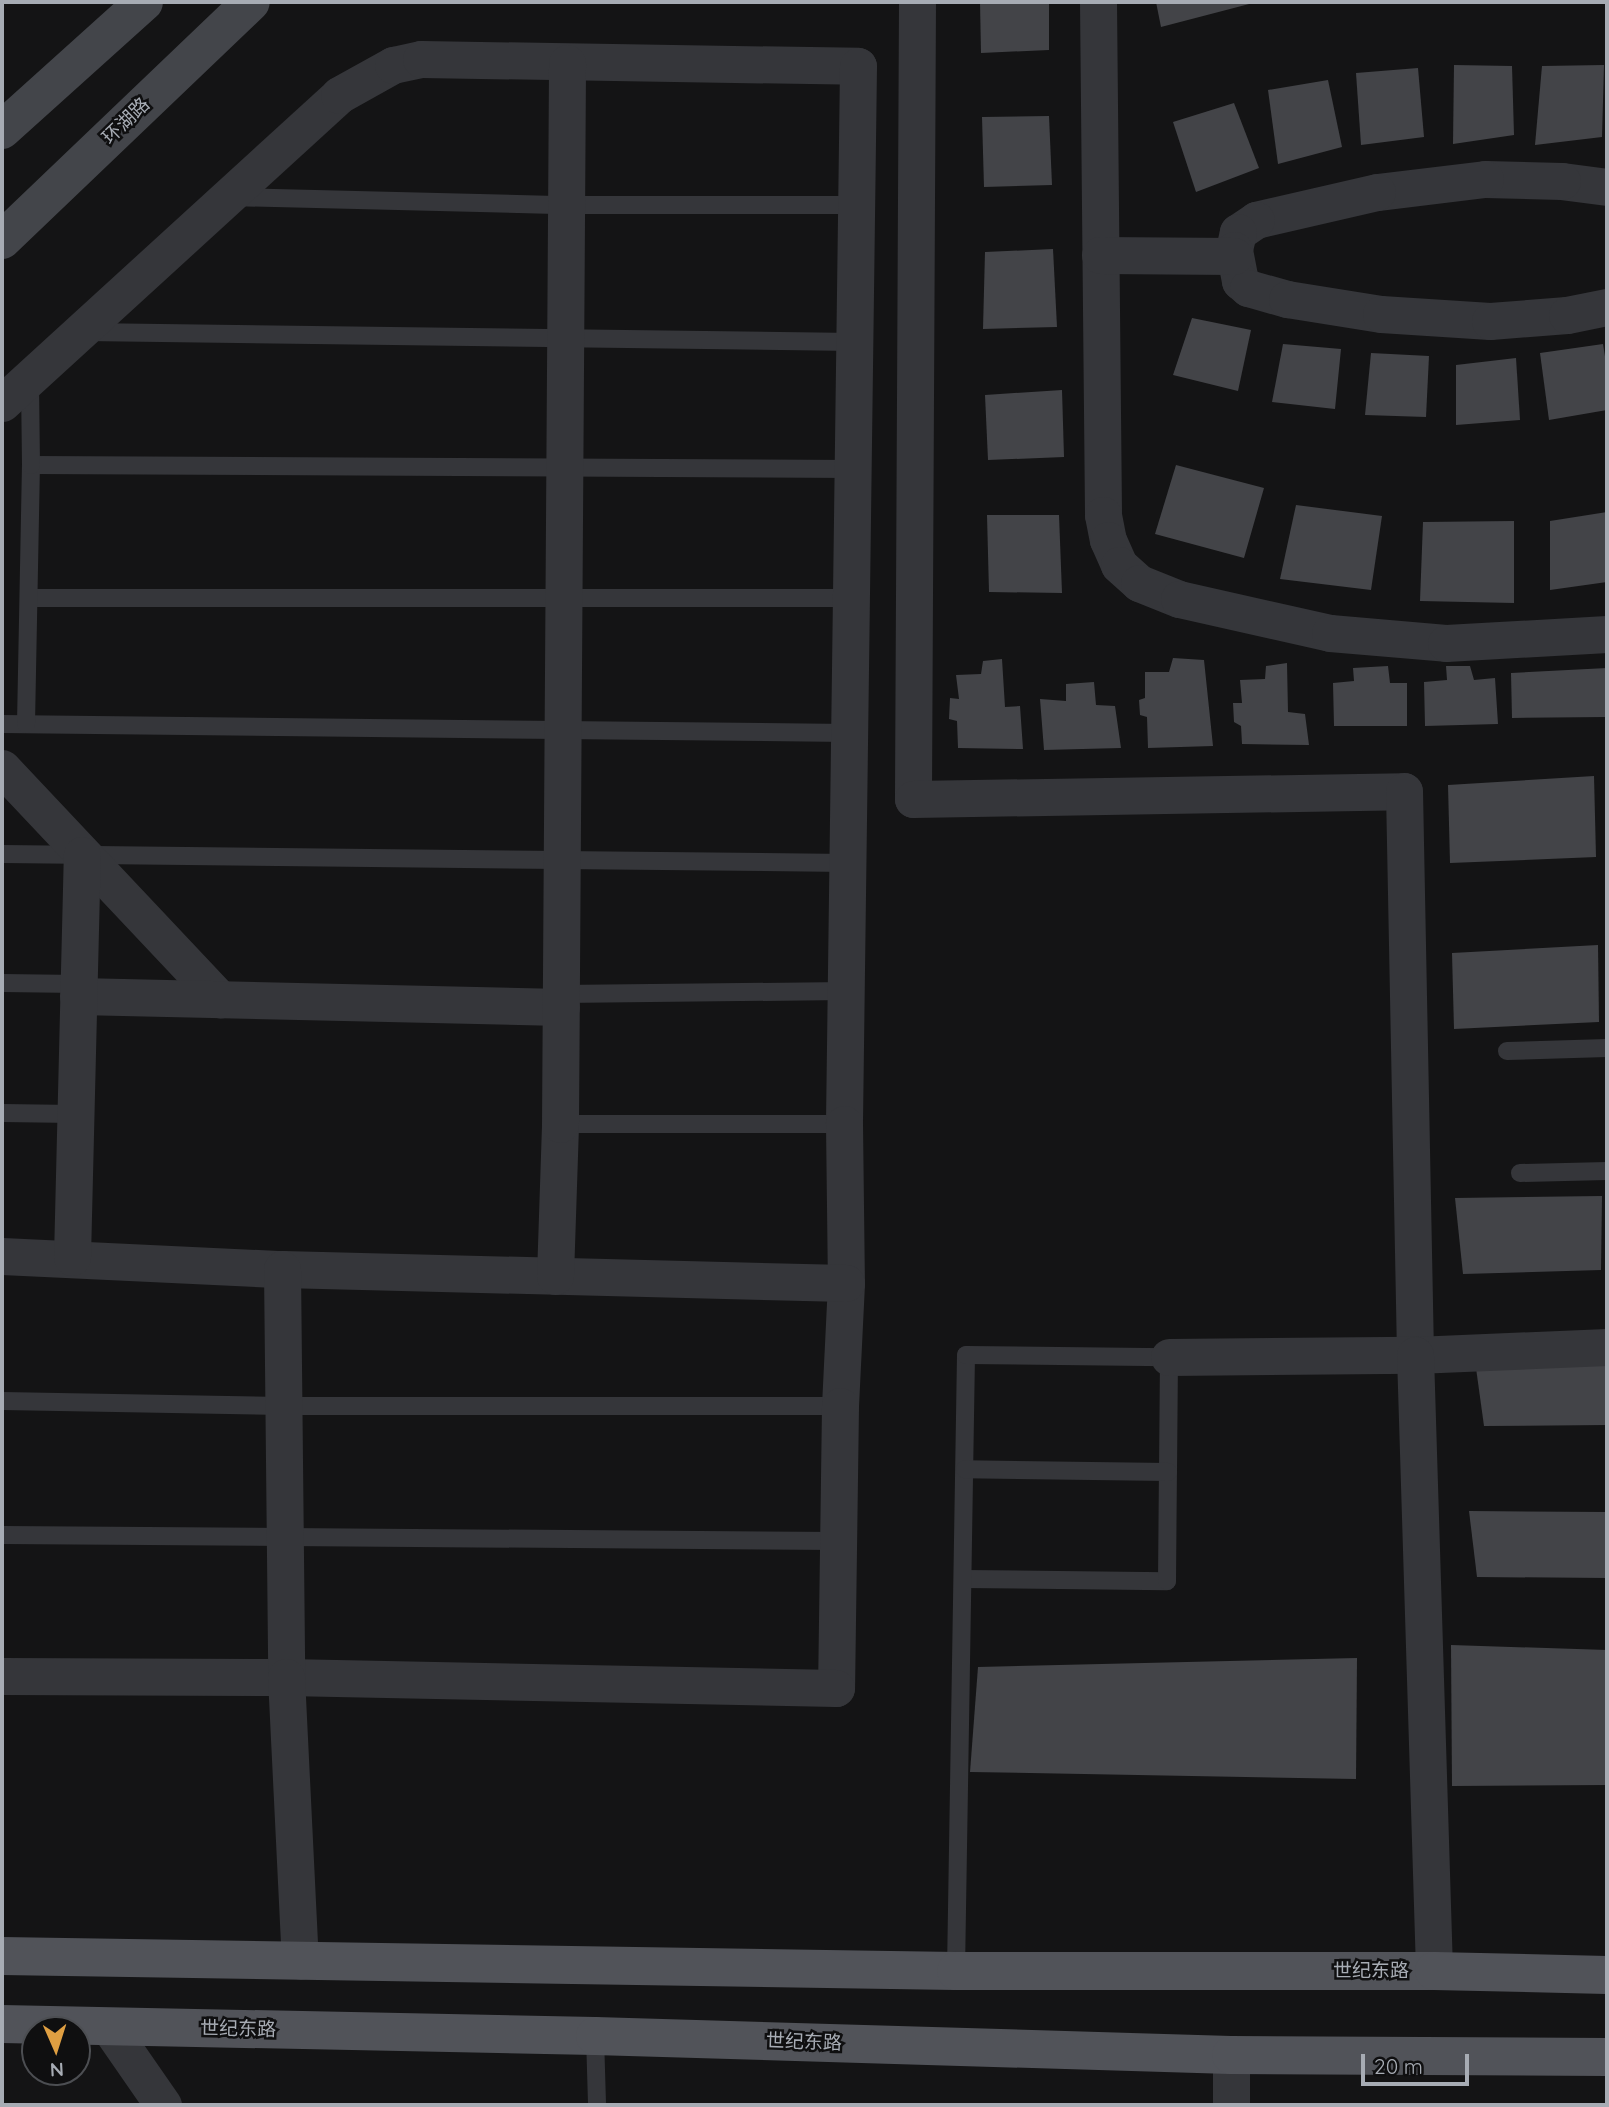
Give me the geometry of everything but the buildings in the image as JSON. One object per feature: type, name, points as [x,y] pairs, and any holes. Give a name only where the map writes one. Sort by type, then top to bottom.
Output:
[{"type":"main road","points":[[2,130],[144,2]]},
{"type":"main road","name":"环湖路","points":[[2,240],[250,2]]},
{"type":"main road","name":"世纪东路","points":[[2,1955],[956,1971],[1434,1971],[1607,1975]]},
{"type":"main road","name":"世纪东路","points":[[2,2024],[595,2036],[1231,2054],[1607,2057]]},
{"type":"street","points":[[917,2],[913,799],[1404,790],[1415,1355],[1434,1971]]},
{"type":"street","points":[[1098,2],[1103,515],[1115,556],[1127,574],[1139,583],[1179,599],[1330,632],[1446,643],[1607,634]]},
{"type":"street","points":[[2,403],[339,94],[393,65],[421,59],[858,66],[844,1124],[846,1283],[840,1406],[836,1688],[286,1677],[2,1676]]},
{"type":"street","points":[[555,1276],[560,1124],[567,63]]},
{"type":"street","points":[[1607,187],[1562,181],[1485,179],[1377,192],[1256,220],[1238,232],[1234,256],[1240,281],[1259,293],[1381,314],[1490,321],[1567,315],[1607,307]]},
{"type":"street","points":[[1100,255],[1234,256]]},
{"type":"street","points":[[2,768],[220,999]]},
{"type":"street","points":[[72,1257],[82,855]]},
{"type":"street","points":[[79,990],[220,999],[561,1000]]},
{"type":"street","points":[[2,1256],[72,1257],[282,1269],[846,1283]]},
{"type":"street","points":[[282,1269],[286,1677],[300,1961]]},
{"type":"street","points":[[1169,1357],[1415,1355],[1607,1347]]},
{"type":"street","points":[[109,2027],[163,2105]]},
{"type":"street","points":[[1231,2054],[1231,2105]]},
{"type":"lane","points":[[226,197],[566,205],[856,205]]},
{"type":"lane","points":[[78,332],[855,342]]},
{"type":"lane","points":[[26,724],[30,376]]},
{"type":"lane","points":[[31,465],[853,469]]},
{"type":"lane","points":[[29,598],[851,598]]},
{"type":"lane","points":[[2,724],[849,733]]},
{"type":"lane","points":[[2,853],[848,863]]},
{"type":"lane","points":[[2,983],[79,990]]},
{"type":"lane","points":[[561,1000],[846,991]]},
{"type":"lane","points":[[1507,1051],[1607,1048]]},
{"type":"lane","points":[[2,1112],[75,1114]]},
{"type":"lane","points":[[560,1124],[844,1124]]},
{"type":"lane","points":[[1520,1173],[1607,1171]]},
{"type":"lane","points":[[956,1971],[966,1355],[1169,1357],[1167,1581],[963,1579]]},
{"type":"lane","points":[[2,1401],[283,1406],[840,1406]]},
{"type":"lane","points":[[965,1469],[1168,1472]]},
{"type":"lane","points":[[2,1535],[838,1541]]},
{"type":"lane","points":[[595,2036],[597,2105]]}]
